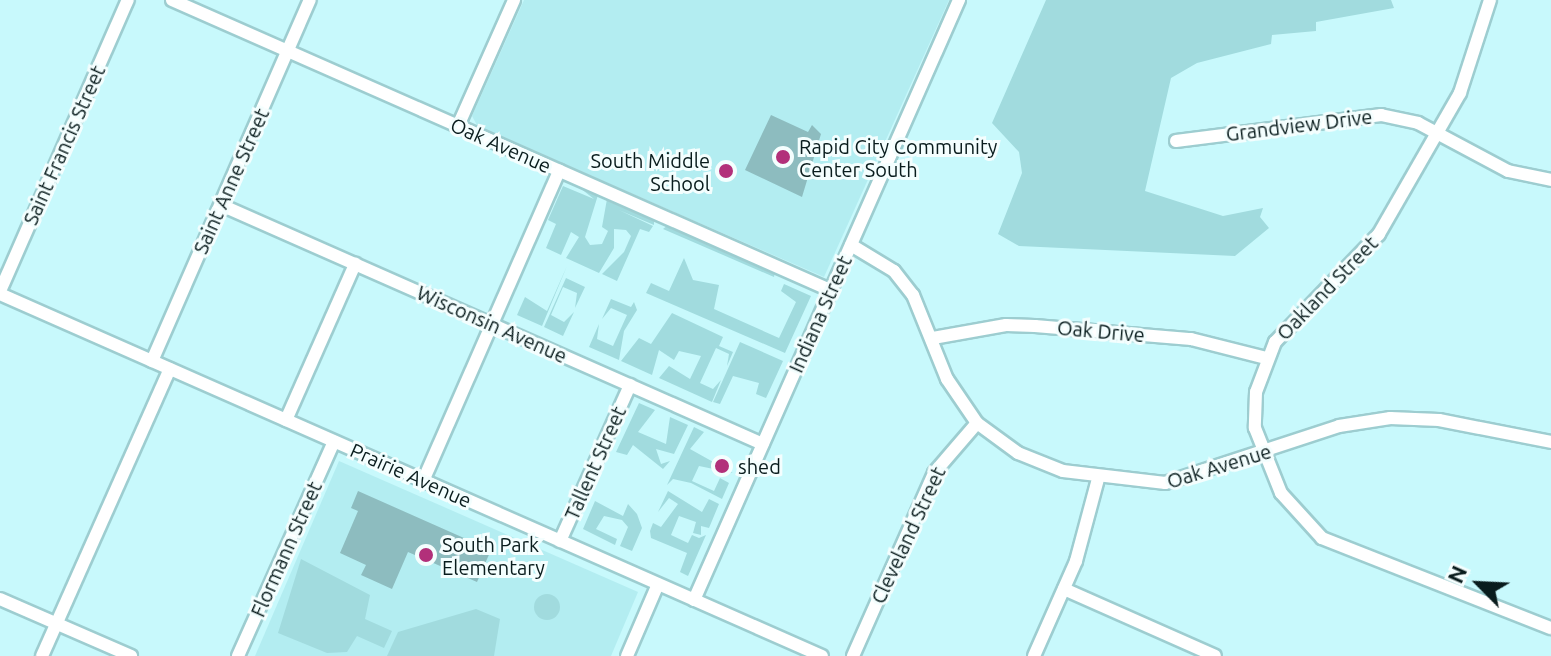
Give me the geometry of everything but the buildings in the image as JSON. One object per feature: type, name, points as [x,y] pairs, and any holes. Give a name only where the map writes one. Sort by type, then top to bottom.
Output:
[{"type":"street","name":"Saint Francis Street","points":[[0,293],[128,0]]},
{"type":"street","name":"Oak Avenue","points":[[172,0],[830,290]]},
{"type":"street","name":"Saint Anne Street","points":[[152,361],[310,0]]},
{"type":"street","points":[[458,126],[514,0]]},
{"type":"street","name":"Indiana Street","points":[[694,600],[959,0]]},
{"type":"street","name":"Oakland Street","points":[[1261,455],[1254,409],[1266,358],[1288,326],[1379,234],[1439,134],[1481,40],[1490,0]]},
{"type":"street","name":"Grandview Drive","points":[[1176,141],[1359,114],[1402,117],[1439,134],[1488,164],[1551,180]]},
{"type":"street","points":[[423,481],[559,171]]},
{"type":"street","name":"Wisconsin Avenue","points":[[221,205],[763,444]]},
{"type":"street","name":"Oak Avenue","points":[[851,245],[894,271],[920,306],[947,379],[977,423],[1036,463],[1098,479],[1165,483],[1261,455],[1339,426],[1409,417],[1551,442]]},
{"type":"street","points":[[286,420],[355,264]]},
{"type":"street","name":"Prairie Avenue","points":[[0,293],[822,656]]},
{"type":"street","name":"Oak Drive","points":[[933,338],[1006,325],[1035,326],[1191,339],[1266,358]]},
{"type":"street","points":[[42,656],[170,369]]},
{"type":"street","name":"Tallent Street","points":[[560,541],[630,385]]},
{"type":"street","name":"Cleveland Street","points":[[853,656],[934,473],[977,423]]},
{"type":"street","name":"Flormann Street","points":[[238,656],[334,441]]},
{"type":"street","points":[[1261,455],[1290,506],[1322,538],[1551,628]]},
{"type":"street","points":[[1034,656],[1064,589],[1098,479]]},
{"type":"street","points":[[627,656],[658,584]]},
{"type":"street","points":[[1064,589],[1215,656]]},
{"type":"street","points":[[0,599],[131,656]]},
{"type":"shaded area","name":"South Middle School","points":[[524,0],[949,0],[824,277],[478,127],[472,116]]},
{"type":"shaded area","points":[[1046,0],[1391,0],[1394,8],[1316,22],[1316,31],[1272,35],[1271,44],[1197,63],[1171,78],[1145,191],[1223,216],[1263,208],[1260,217],[1269,228],[1235,256],[1019,246],[998,234],[1022,173],[1019,152],[992,123]]},
{"type":"shaded area","points":[[575,184],[598,195],[585,237],[590,245],[602,244],[608,231],[602,227],[607,199],[654,219],[654,225],[619,210],[653,226],[649,232],[640,229],[617,281],[602,274],[624,252],[631,236],[626,230],[614,229],[614,248],[599,273],[566,258],[579,237],[571,232],[561,255],[546,248],[556,224],[548,220],[563,186],[594,199]]},
{"type":"shaded area","points":[[668,225],[775,272],[774,277],[663,229]]},
{"type":"shaded area","points":[[684,258],[693,280],[719,285],[714,309],[779,338],[796,302],[781,291],[784,284],[811,296],[785,353],[646,293],[651,283],[669,291]]},
{"type":"shaded area","points":[[567,266],[542,326],[517,315],[525,297],[547,311]]},
{"type":"shaded area","points":[[566,278],[585,287],[575,308],[577,293],[563,287],[551,315],[564,322],[574,312],[563,336],[544,327]]},
{"type":"shaded area","points":[[611,299],[631,307],[634,302],[637,310],[624,331],[619,360],[589,347],[599,324],[597,339],[613,346],[627,315],[611,308],[602,319]]},
{"type":"shaded area","points":[[672,313],[723,337],[719,346],[733,352],[727,366],[729,354],[716,348],[700,383],[713,389],[721,380],[712,402],[659,378],[669,366],[690,379],[701,356],[679,351],[674,360],[659,350],[652,375],[621,361],[639,338],[651,344]]},
{"type":"shaded area","points":[[740,342],[783,361],[766,398],[756,394],[759,383],[733,376],[720,404],[713,402]]},
{"type":"shaded area","points":[[639,403],[655,410],[638,432],[666,444],[670,417],[688,425],[674,454],[656,449],[661,464],[670,461],[663,469],[633,445],[627,455],[616,452]]},
{"type":"shaded area","points":[[694,427],[704,432],[690,449],[733,473],[699,466],[692,481],[714,491],[720,478],[729,483],[722,499],[691,483],[673,479],[667,485]]},
{"type":"shaded area","name":"South Park Elementary","points":[[339,461],[638,592],[611,656],[255,656]]},
{"type":"shaded area","points":[[668,491],[702,512],[709,499],[719,504],[709,528],[701,526],[701,535],[693,533],[696,522],[679,516],[671,535],[688,543],[692,535],[699,538],[706,535],[688,576],[680,572],[687,553],[651,538],[653,523],[661,527],[678,504],[669,498],[658,512]]},
{"type":"shaded area","points":[[595,501],[623,516],[628,504],[637,514],[642,528],[632,551],[620,546],[628,527],[622,520],[604,516],[596,529],[617,539],[615,545],[583,529]]},
{"type":"shaded area","points":[[301,559],[370,595],[365,619],[392,631],[384,648],[357,636],[347,652],[327,653],[278,633]]},
{"type":"shaded area","points":[[547,594],[557,597],[560,607],[557,617],[547,620],[537,617],[534,607],[537,597]]},
{"type":"shaded area","points":[[476,609],[500,619],[494,656],[387,656],[398,632]]},
{"type":"place","name":"Rapid City Community Center South","points":[[783,157]]},
{"type":"place","name":"South Middle School","points":[[726,171]]},
{"type":"place","name":"shed","points":[[722,466]]},
{"type":"place","name":"South Park Elementary","points":[[426,555]]}]
